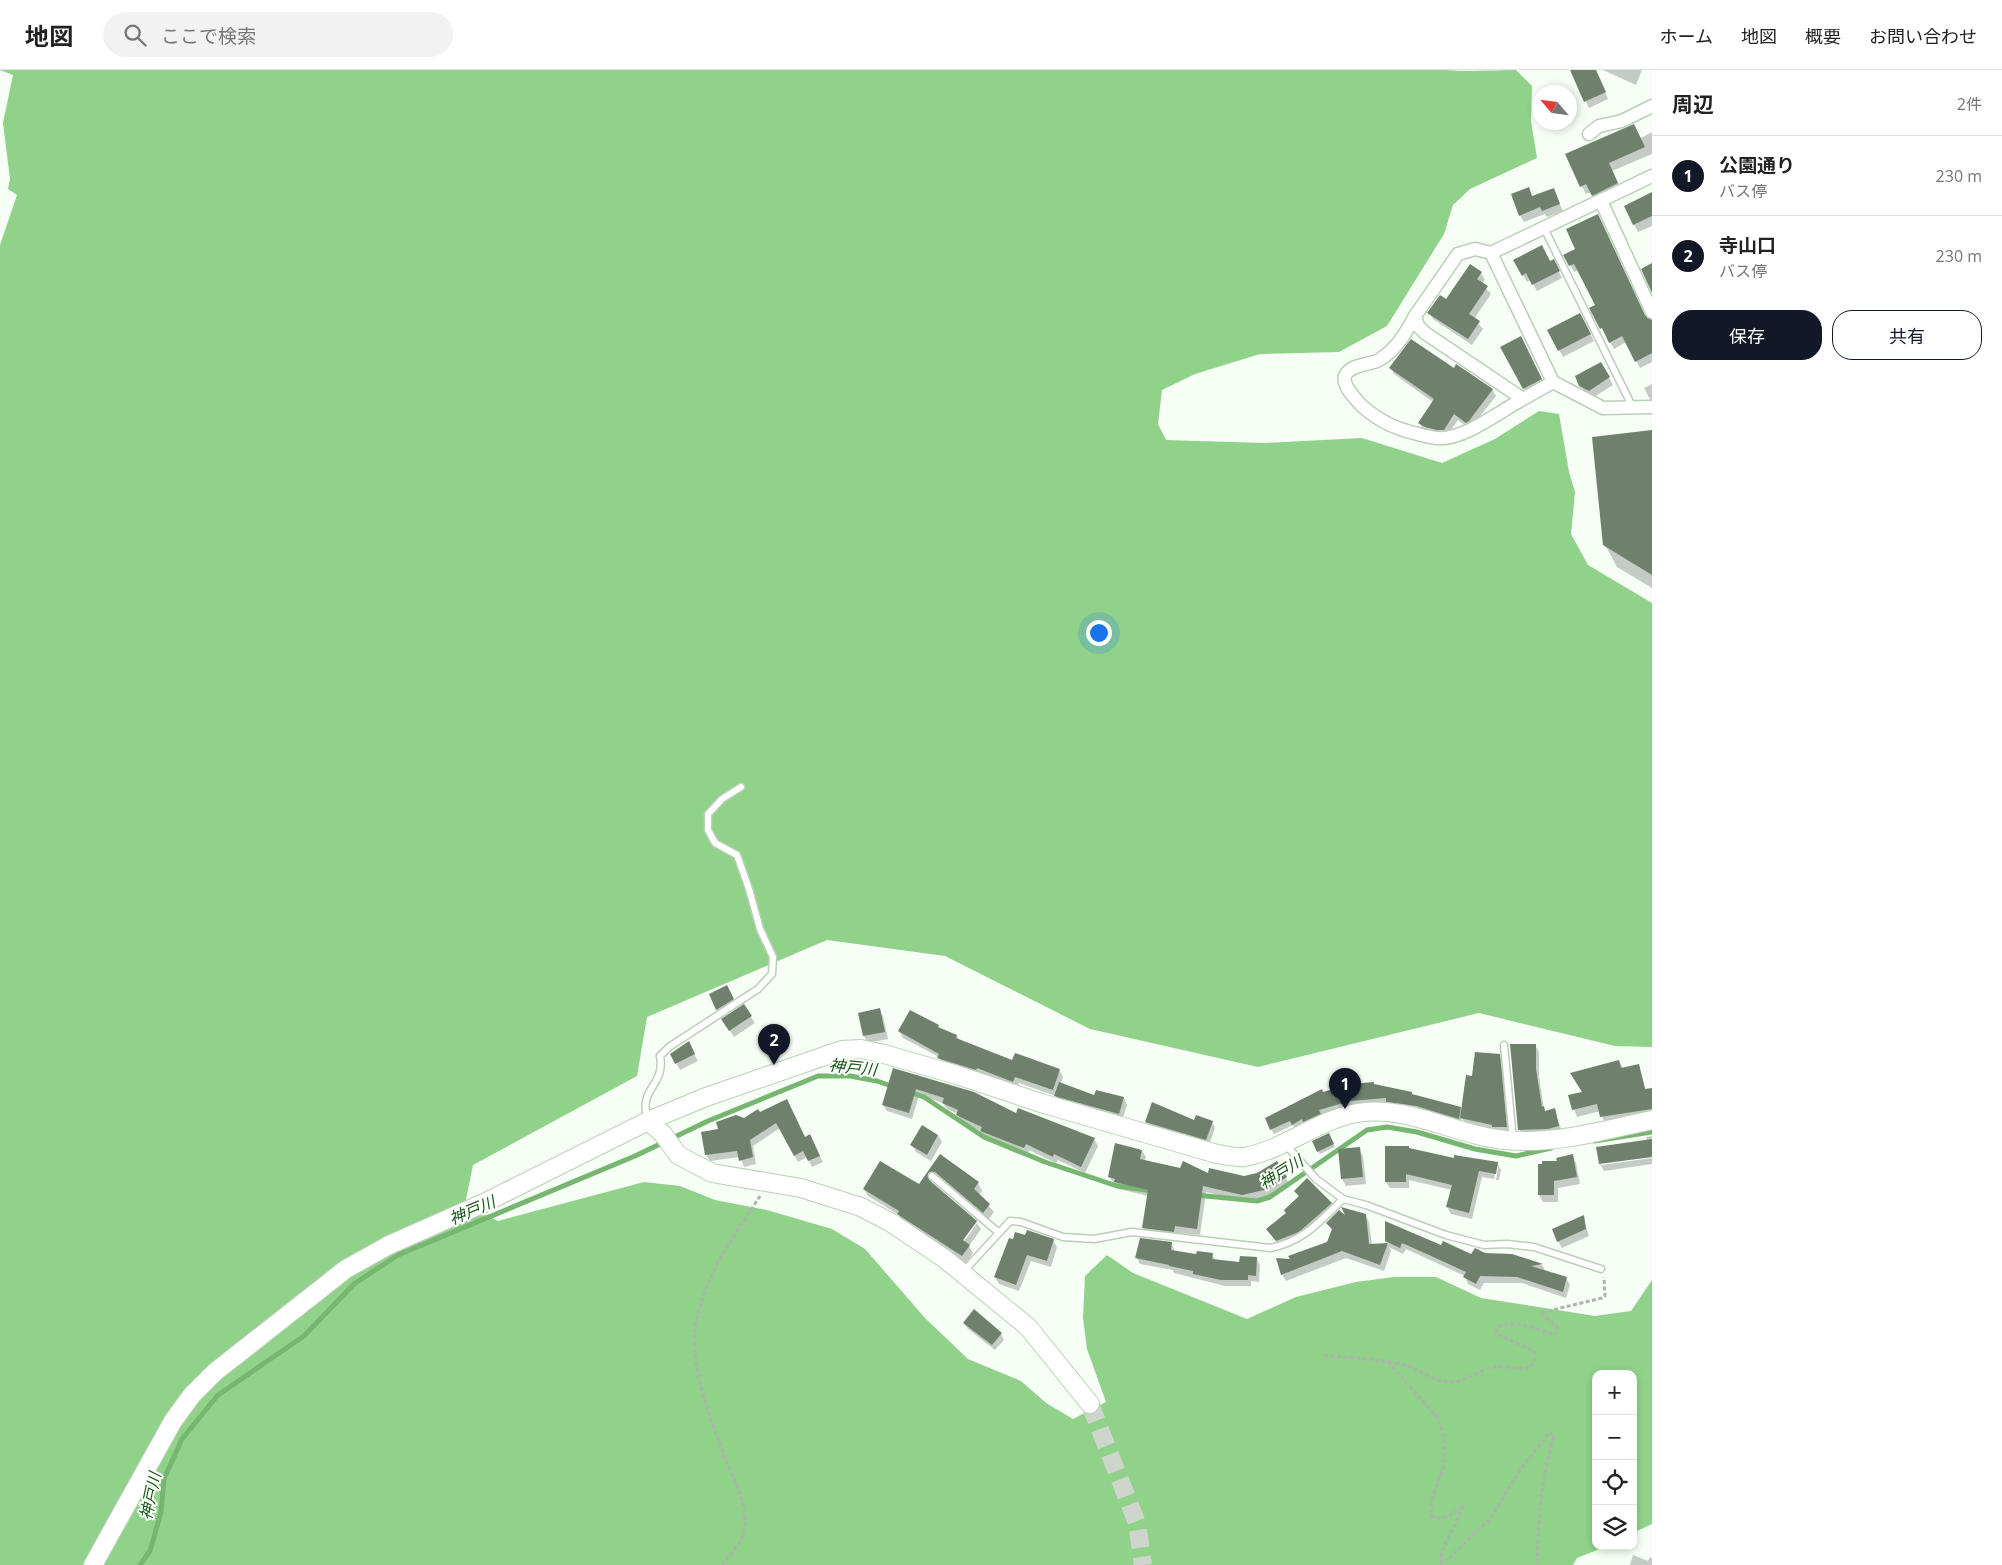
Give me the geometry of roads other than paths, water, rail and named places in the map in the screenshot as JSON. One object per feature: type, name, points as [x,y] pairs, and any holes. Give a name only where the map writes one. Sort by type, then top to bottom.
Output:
[{"type":"street","points":[[1589,134],[1599,126],[1622,121],[1652,106]]},
{"type":"street","points":[[1553,382],[1472,429],[1438,438],[1407,432],[1376,419],[1356,399],[1346,386],[1344,378],[1352,369],[1378,361],[1406,334],[1415,316],[1458,254],[1474,249],[1491,253],[1652,176]]},
{"type":"street","points":[[1601,200],[1652,312]]},
{"type":"street","points":[[1491,253],[1553,382],[1603,408],[1652,407]]},
{"type":"street","points":[[1415,316],[1418,326],[1425,333],[1523,399]]},
{"type":"street","points":[[93,1565],[173,1421],[215,1372],[346,1269],[389,1245],[484,1203],[648,1121],[706,1097],[842,1050],[862,1049],[957,1075],[1041,1103],[1217,1154],[1242,1157],[1356,1113],[1379,1111],[1513,1141],[1529,1142],[1563,1138],[1652,1120]]},
{"type":"street","points":[[648,1121],[662,1134],[678,1155],[712,1173],[801,1188],[861,1207],[890,1222],[945,1258],[1028,1327],[1090,1404]]},
{"type":"lane","points":[[1544,228],[1633,408]]},
{"type":"lane","points":[[648,1121],[643,1108],[646,1096],[660,1073],[662,1066],[660,1056],[669,1047],[758,989],[772,974],[773,957],[760,929],[737,855],[715,843],[708,830],[708,814],[722,799],[741,787]]},
{"type":"lane","points":[[1504,1045],[1513,1141]]},
{"type":"lane","points":[[1284,1142],[1316,1178],[1343,1200],[1366,1205],[1446,1235],[1484,1245],[1507,1244],[1534,1247],[1601,1269]]},
{"type":"lane","points":[[932,1176],[998,1232]]},
{"type":"lane","points":[[962,1273],[998,1232],[1010,1222],[1016,1221],[1063,1237],[1094,1239],[1132,1232],[1270,1248],[1286,1245],[1302,1237],[1343,1200]]},
{"type":"waterway","name":"神戸川","points":[[140,1565],[150,1551],[161,1512],[164,1479],[182,1439],[218,1395],[304,1336],[354,1284],[398,1255],[635,1156],[708,1121],[818,1076],[850,1076],[877,1081],[894,1087]]},
{"type":"waterway","name":"神戸川","points":[[909,1092],[924,1097],[984,1137],[1045,1162],[1117,1186],[1153,1191]]},
{"type":"waterway","name":"神戸川","points":[[1196,1195],[1257,1201],[1270,1197],[1367,1130],[1387,1127],[1417,1132],[1475,1149],[1516,1156],[1551,1148]]},
{"type":"waterway","name":"神戸川","points":[[1594,1141],[1652,1132]]},
{"type":"tunnel","points":[[1090,1404],[1137,1523],[1143,1565]]},
{"type":"place","name":"寺山口","points":[[774,1065]]},
{"type":"place","name":"公園通り","points":[[1345,1109]]}]
